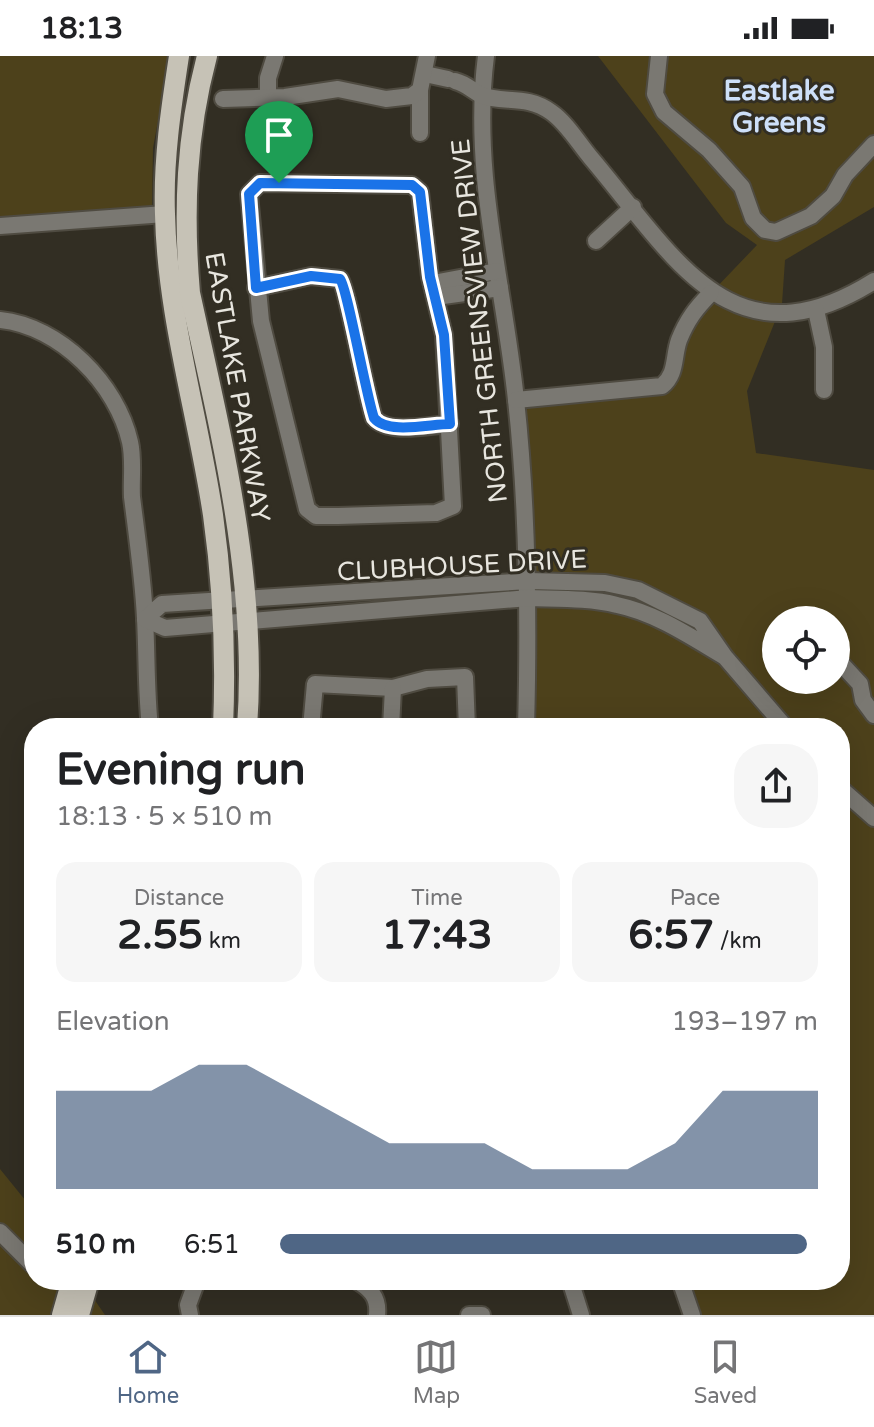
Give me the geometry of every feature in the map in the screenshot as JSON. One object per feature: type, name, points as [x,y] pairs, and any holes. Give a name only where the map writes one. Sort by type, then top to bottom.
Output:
[{"type":"main road","name":"EASTLAKE PARKWAY","points":[[179,56],[169,119],[165,214],[177,324],[213,515],[224,625],[223,718]]},
{"type":"main road","name":"EASTLAKE PARKWAY","points":[[207,56],[187,153],[187,259],[190,293],[237,523],[246,601],[247,718]]},
{"type":"main road","points":[[165,214],[172,221],[177,250],[187,259]]},
{"type":"main road","points":[[62,1315],[70,1290]]},
{"type":"main road","points":[[75,1290],[79,1315]]},
{"type":"street","points":[[268,96],[268,78],[275,56]]},
{"type":"street","points":[[420,133],[422,82],[427,56]]},
{"type":"street","name":"NORTH GREENSVIEW DRIVE","points":[[486,56],[481,94],[481,158],[516,400],[529,590],[526,718]]},
{"type":"street","points":[[659,56],[655,94],[664,112],[709,150],[742,187],[753,218],[765,230],[776,232],[811,216],[833,196],[845,175],[874,144]]},
{"type":"street","points":[[422,82],[452,80],[470,84],[481,94],[517,98],[553,113],[693,278],[711,293],[761,312],[788,314],[816,310],[838,302],[874,281]]},
{"type":"street","points":[[223,99],[338,89],[386,99],[412,96],[422,82]]},
{"type":"street","points":[[260,183],[412,185],[420,192],[434,290],[444,335],[453,506],[436,513],[338,516],[316,516],[307,509],[272,372],[256,288],[249,194],[260,183]]},
{"type":"street","points":[[596,241],[633,207]]},
{"type":"street","points":[[0,226],[165,214]]},
{"type":"street","points":[[256,288],[311,276],[340,279],[345,285],[346,307],[374,418],[380,425],[391,427],[450,424]]},
{"type":"street","points":[[434,290],[499,280]]},
{"type":"street","points":[[516,400],[662,386],[673,374],[678,344],[692,313],[711,293]]},
{"type":"street","points":[[816,310],[824,347],[824,390]]},
{"type":"street","points":[[0,320],[20,322],[73,352],[100,382],[121,417],[130,444],[130,478],[145,619],[150,718]]},
{"type":"street","name":"CLUBHOUSE DRIVE","points":[[529,590],[224,625],[165,628],[145,619],[162,604],[529,590],[618,605],[653,617],[725,657],[777,718]]},
{"type":"street","points":[[850,673],[860,684],[863,700],[874,715]]},
{"type":"street","points":[[312,718],[315,684],[393,688],[427,679],[465,677],[467,718]]},
{"type":"street","points":[[392,718],[393,688]]},
{"type":"street","points":[[850,797],[874,818]]},
{"type":"street","points":[[0,1232],[24,1256]]},
{"type":"street","points":[[190,1315],[188,1305],[192,1290]]},
{"type":"street","points":[[371,1290],[378,1305],[377,1315]]},
{"type":"street","points":[[573,1290],[581,1315]]},
{"type":"street","points":[[683,1290],[692,1315]]},
{"type":"street","points":[[469,1315],[482,1315]]},
{"type":"shaded area","points":[[0,56],[170,56],[153,148],[152,206],[0,220]]},
{"type":"shaded area","points":[[598,56],[874,56],[874,207],[785,260],[782,304],[747,391],[756,453],[874,470],[874,1315],[699,1315],[690,1290],[850,1290],[850,718],[530,718],[515,400],[660,389],[712,292],[757,245],[726,223]]},
{"type":"shaded area","points":[[0,1169],[24,1199],[24,1290],[88,1290],[105,1315],[0,1315]]},
{"type":"district","name":"Eastlake Greens","points":[[779,106]]},
{"type":"route","points":[[260,183],[279,183],[412,185],[420,192],[430,277],[444,335],[450,424],[391,427],[380,425],[374,418],[346,307],[345,285],[340,279],[311,276],[256,288],[255,242],[249,194],[260,183]]}]
